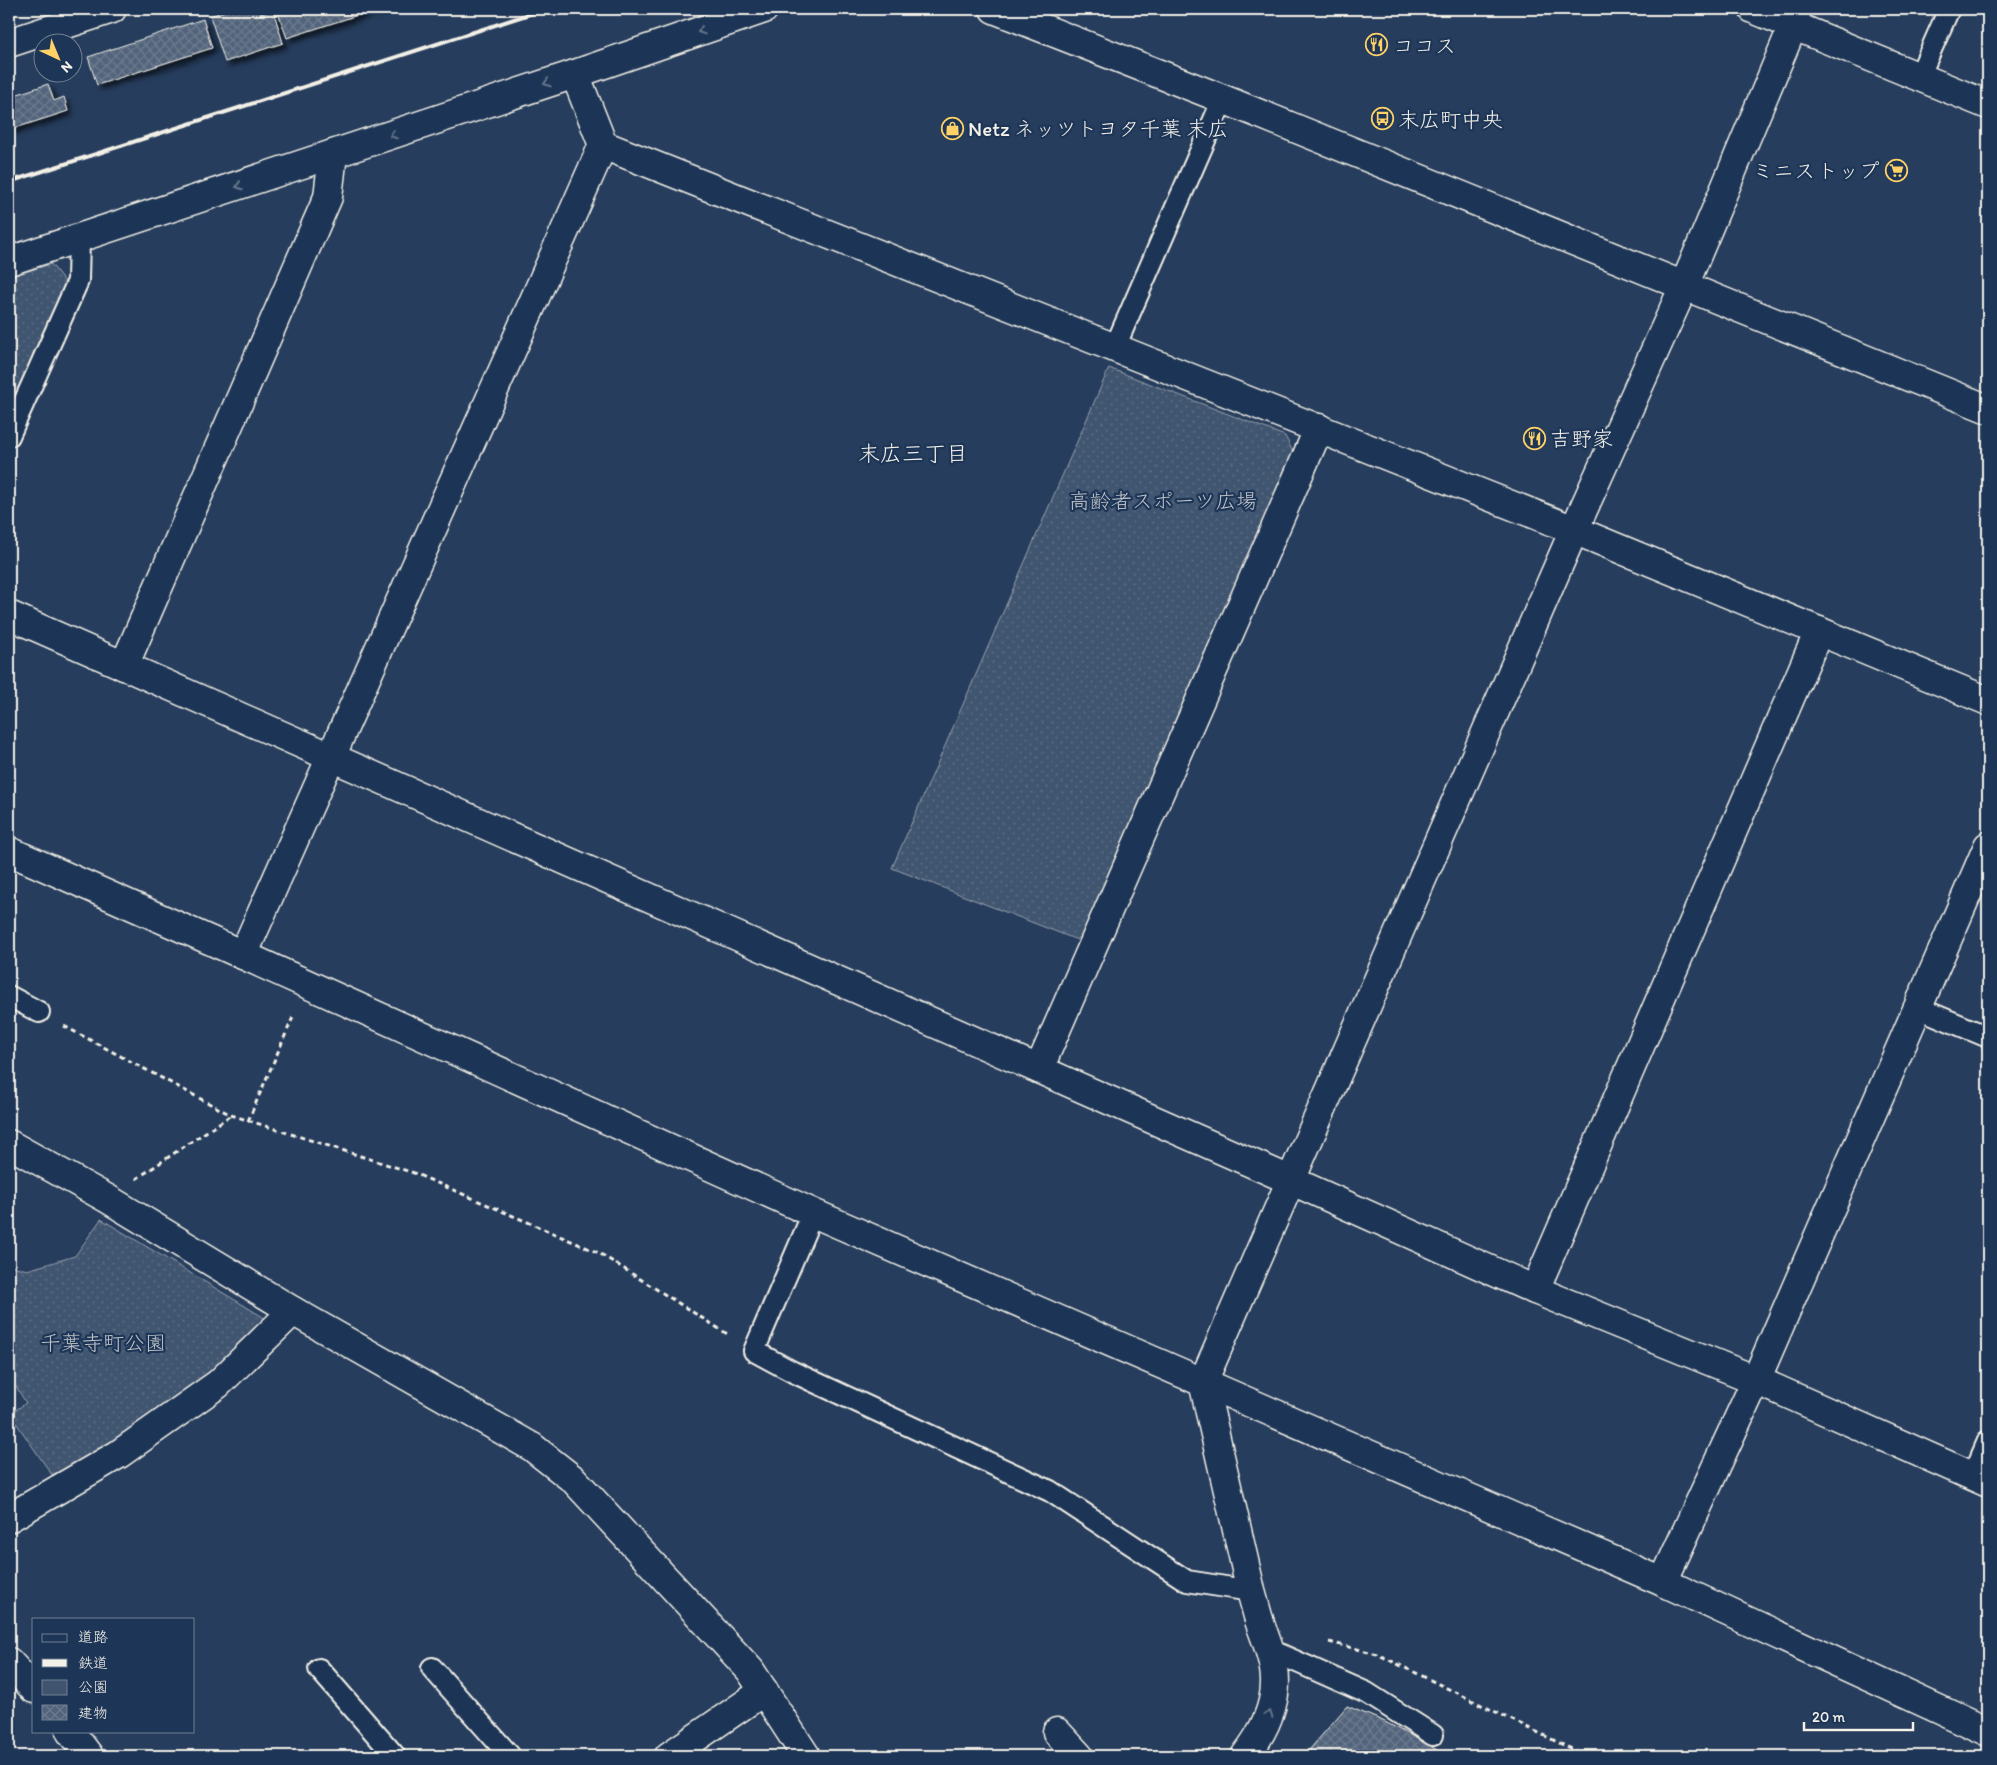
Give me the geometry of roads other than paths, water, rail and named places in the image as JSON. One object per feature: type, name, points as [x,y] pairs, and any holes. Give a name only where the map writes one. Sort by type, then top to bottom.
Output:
[{"type":"street","points":[[9,43],[112,9]]},
{"type":"street","points":[[9,262],[575,74],[764,9]]},
{"type":"street","points":[[994,9],[1223,99],[1988,409]]},
{"type":"street","points":[[1753,9],[1795,17],[1919,77],[1988,105]]},
{"type":"street","points":[[1245,1756],[1262,1731],[1271,1712],[1274,1693],[1274,1669],[1250,1591],[1202,1382],[1574,530],[1684,286],[1795,17]]},
{"type":"street","points":[[243,955],[603,145],[575,74]]},
{"type":"street","points":[[603,145],[1574,530],[1988,701]]},
{"type":"street","points":[[124,666],[328,197],[333,154]]},
{"type":"street","points":[[1039,1070],[1319,428]]},
{"type":"street","points":[[9,615],[1535,1290],[1756,1380],[1981,1480]]},
{"type":"street","points":[[1535,1290],[1819,631]]},
{"type":"street","points":[[1663,1582],[1756,1380],[1916,1007],[1988,846]]},
{"type":"street","points":[[9,851],[813,1213],[1663,1582],[1988,1732]]},
{"type":"street","points":[[9,1144],[108,1199],[293,1311],[532,1446],[574,1480],[750,1670],[806,1756]]},
{"type":"street","points":[[9,1518],[119,1454],[218,1384],[293,1311]]},
{"type":"street","points":[[9,1662],[32,1687]]},
{"type":"street","points":[[669,1756],[764,1691]]},
{"type":"street","points":[[71,1732],[89,1756]]},
{"type":"street","points":[[1057,1732],[1079,1756]]},
{"type":"lane","points":[[1919,77],[1949,9]]},
{"type":"lane","points":[[1115,347],[1223,99]]},
{"type":"lane","points":[[9,436],[78,280],[79,238]]},
{"type":"lane","points":[[9,996],[39,1012]]},
{"type":"lane","points":[[1916,1007],[1988,1037]]},
{"type":"lane","points":[[813,1213],[754,1351],[793,1372],[1050,1491],[1187,1581],[1250,1591]]},
{"type":"lane","points":[[1981,1480],[1988,1442]]},
{"type":"lane","points":[[1268,1649],[1367,1693],[1433,1735]]},
{"type":"lane","points":[[432,1668],[510,1756]]},
{"type":"lane","points":[[319,1669],[395,1756]]},
{"type":"railway","points":[[9,182],[545,9]]},
{"type":"place","name":"ココス","points":[[1377,45]]},
{"type":"place","name":"末広町中央","points":[[1382,119]]},
{"type":"place","name":"Netz ネッツトヨタ千葉 末広","points":[[952,128]]},
{"type":"place","name":"ミニストップ","points":[[1896,170]]},
{"type":"place","name":"吉野家","points":[[1534,438]]},
{"type":"district","name":"末広三丁目","points":[[913,453]]},
{"type":"park label","name":"高齢者スポーツ広場","points":[[1163,500]]},
{"type":"park label","name":"千葉寺町公園","points":[[103,1342]]}]
